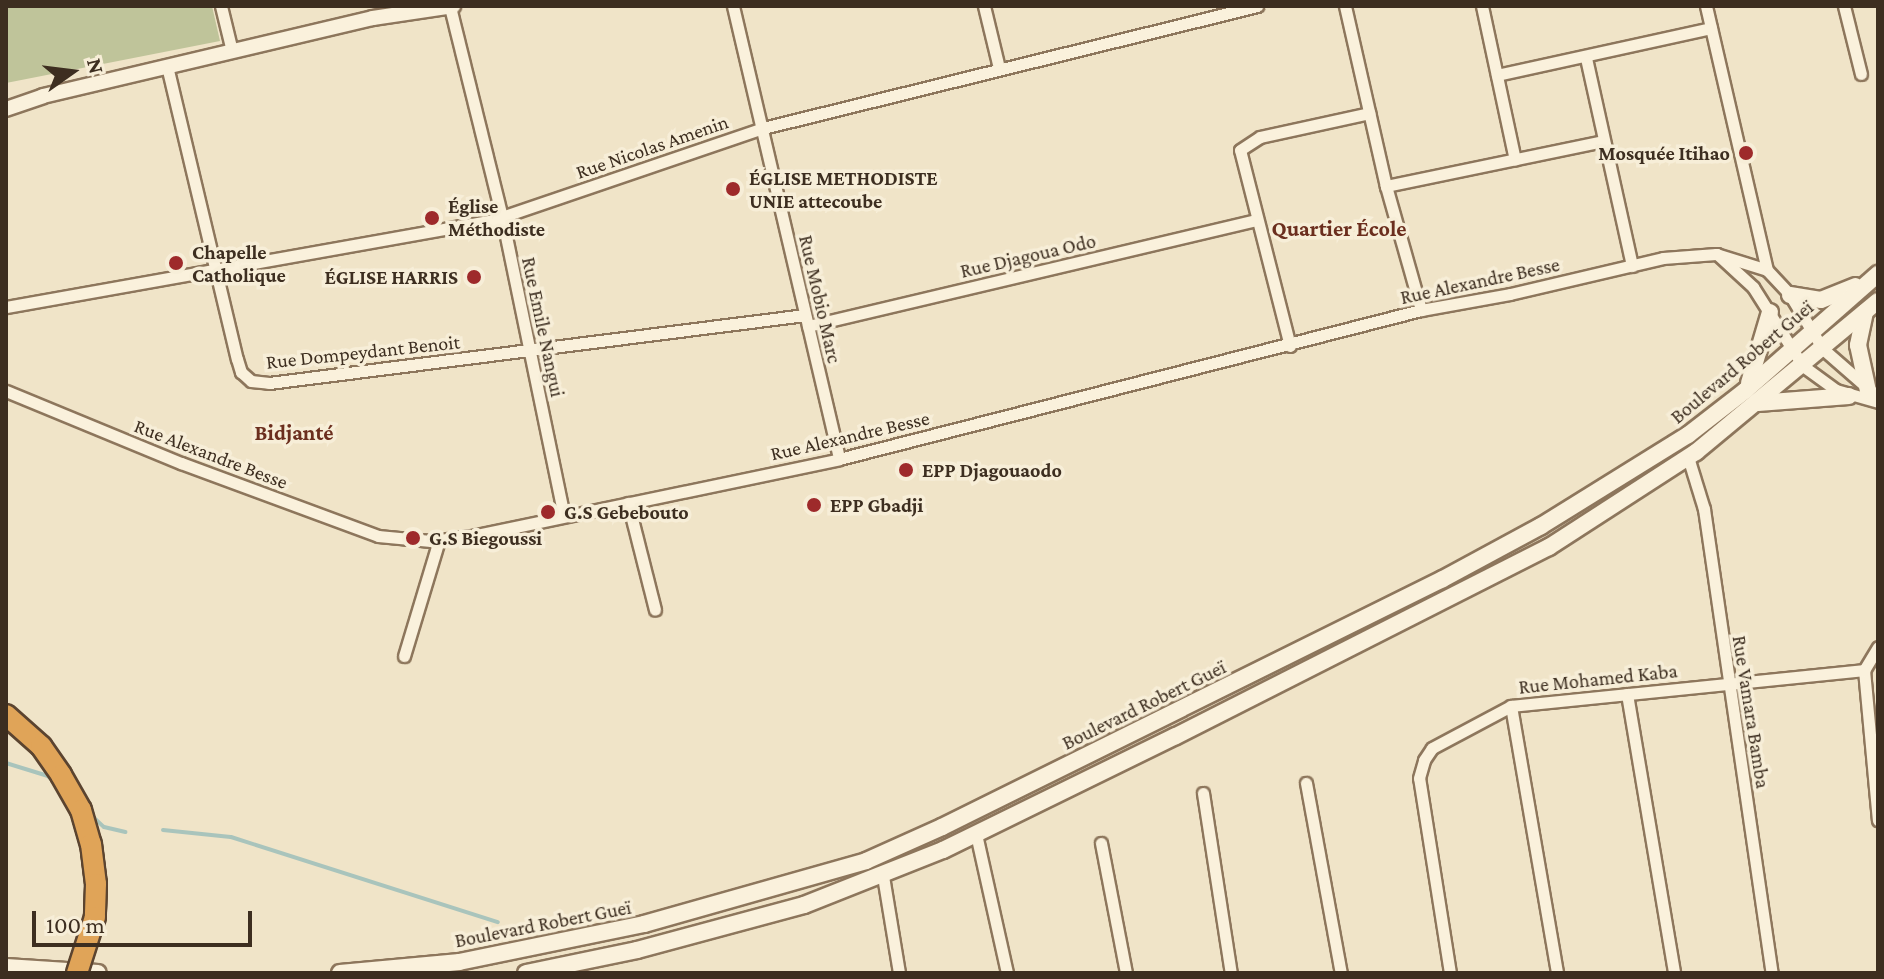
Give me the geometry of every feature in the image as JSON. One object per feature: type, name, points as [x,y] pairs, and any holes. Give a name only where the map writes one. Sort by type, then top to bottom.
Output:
[{"type":"highway","points":[[6,715],[33,738],[61,775],[81,810],[91,844],[96,884],[95,917],[77,973]]},
{"type":"main road","points":[[1790,295],[1821,300],[1878,274]]},
{"type":"main road","name":"Boulevard Robert Gueï","points":[[526,973],[709,932],[804,905],[883,876],[976,834],[1549,547],[1688,457],[1751,397],[1790,350],[1878,274]]},
{"type":"main road","points":[[1872,306],[1858,345],[1875,396]]},
{"type":"main road","name":"Boulevard Robert Gueï","points":[[340,973],[459,962],[644,924],[866,861],[1443,579],[1639,468],[1803,366],[1872,306]]},
{"type":"main road","points":[[1770,312],[1751,397],[1849,396]]},
{"type":"main road","points":[[6,967],[98,973]]},
{"type":"street","points":[[221,6],[232,51]]},
{"type":"street","points":[[6,109],[43,96],[232,51],[372,12],[451,6]]},
{"type":"street","name":"Rue Emile Nangui","points":[[451,6],[502,217],[564,516]]},
{"type":"street","name":"Rue Mobio Marc","points":[[733,6],[839,459]]},
{"type":"street","points":[[984,6],[999,68]]},
{"type":"street","name":"Rue Nicolas Amenin","points":[[6,307],[502,217],[763,128],[1257,6]]},
{"type":"street","points":[[1345,6],[1386,186],[1421,310]]},
{"type":"street","points":[[1482,6],[1515,160]]},
{"type":"street","points":[[1706,6],[1767,270],[1790,295],[1823,349],[1875,396]]},
{"type":"street","points":[[1844,6],[1861,74]]},
{"type":"street","points":[[1497,75],[1586,58],[1711,28]]},
{"type":"street","points":[[1586,58],[1632,266]]},
{"type":"street","name":"Rue Dompeydant Benoit","points":[[167,66],[237,359],[241,372],[251,381],[269,383],[807,321]]},
{"type":"street","points":[[6,99],[43,96]]},
{"type":"street","points":[[1290,346],[1241,147],[1260,137],[1369,113]]},
{"type":"street","points":[[1386,186],[1603,141]]},
{"type":"street","name":"Rue Djagoua Odo","points":[[807,321],[1257,220]]},
{"type":"street","name":"Rue Alexandre Besse","points":[[6,391],[181,463],[378,536],[413,542],[439,540],[564,516],[839,459],[1421,310],[1685,254],[1716,254],[1767,270]]},
{"type":"street","points":[[1716,254],[1743,276],[1770,312],[1790,350],[1803,366],[1849,396],[1875,396]]},
{"type":"street","name":"Rue Vamara Bamba","points":[[1688,457],[1704,509],[1772,973]]},
{"type":"street","points":[[628,503],[655,610]]},
{"type":"street","points":[[404,656],[439,540]]},
{"type":"street","points":[[1878,647],[1864,670],[1878,820]]},
{"type":"street","name":"Rue Mohamed Kaba","points":[[1450,973],[1419,778],[1432,748],[1511,706],[1864,670]]},
{"type":"street","points":[[1627,694],[1674,973]]},
{"type":"street","points":[[1511,706],[1557,973]]},
{"type":"street","points":[[1306,783],[1341,973]]},
{"type":"street","points":[[1203,793],[1231,973]]},
{"type":"street","points":[[976,834],[1007,973]]},
{"type":"street","points":[[1101,843],[1126,973]]},
{"type":"street","points":[[883,876],[899,973]]},
{"type":"green space","points":[[6,6],[212,6],[220,41],[6,83]]},
{"type":"waterway","points":[[6,763],[48,776],[56,784]]},
{"type":"waterway","points":[[92,816],[104,827],[125,832]]},
{"type":"waterway","points":[[163,830],[231,837],[498,922]]},
{"type":"place","name":"Mosquée Itihao","points":[[1746,153]]},
{"type":"place","name":"ÉGLISE METHODISTE UNIE attecoube","points":[[733,189]]},
{"type":"place","name":"Église Méthodiste","points":[[432,218]]},
{"type":"place","name":"Chapelle Catholique","points":[[176,263]]},
{"type":"place","name":"ÉGLISE HARRIS","points":[[474,277]]},
{"type":"place","name":"EPP Djagouaodo","points":[[906,470]]},
{"type":"place","name":"EPP Gbadji","points":[[814,505]]},
{"type":"place","name":"G.S Gebebouto","points":[[548,512]]},
{"type":"place","name":"G.S Biegoussi","points":[[413,538]]},
{"type":"district","name":"Quartier École","points":[[1339,229]]},
{"type":"district","name":"Bidjanté","points":[[294,433]]}]
